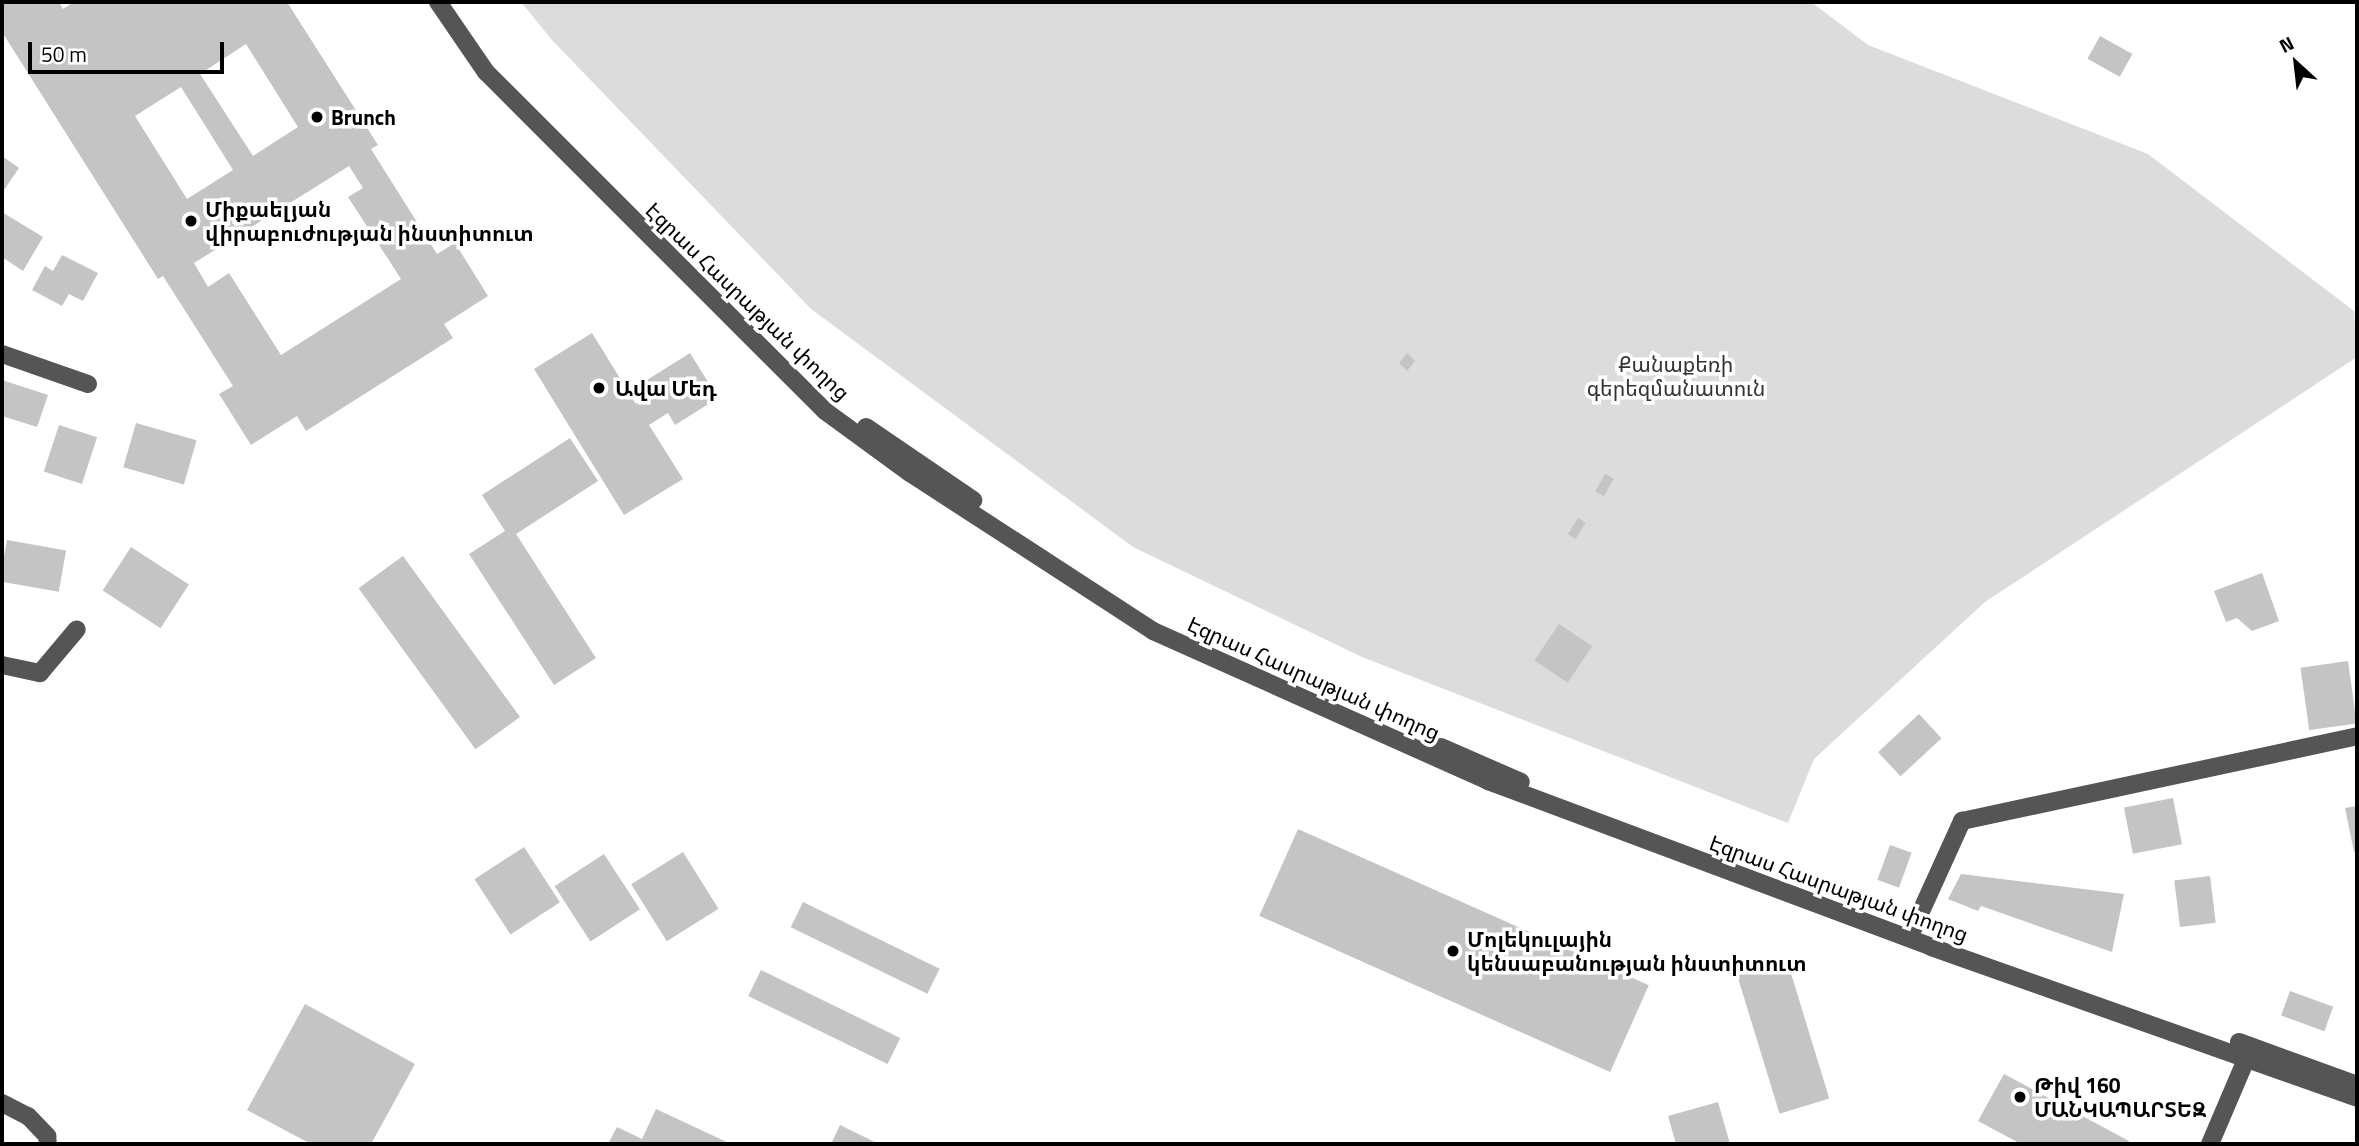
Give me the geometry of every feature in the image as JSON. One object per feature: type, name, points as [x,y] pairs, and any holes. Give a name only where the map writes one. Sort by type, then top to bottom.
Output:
[{"type":"street","name":"Էզրաս Հասրաթյան փողոց","points":[[438,2],[486,72],[825,411],[909,473],[1153,631],[1488,781],[1931,947],[2357,1085]]},
{"type":"street","name":"Էզրաս Հասրաթյան փողոց","points":[[450,2],[493,64],[824,398],[1153,623],[1525,783],[2250,1052],[2357,1098]]},
{"type":"street","points":[[2,354],[88,384]]},
{"type":"street","points":[[2,665],[40,673],[76,629]]},
{"type":"street","points":[[1913,929],[1962,821],[2357,736]]},
{"type":"street","points":[[2210,1144],[2250,1052]]},
{"type":"street","points":[[2,1103],[28,1116],[47,1136],[48,1144]]},
{"type":"green space","name":"Քանաքեռի գերեզմանատուն","points":[[521,2],[1811,2],[1868,45],[2148,154],[2354,311],[2357,357],[1985,602],[1814,759],[1788,823],[1362,657],[1133,547],[811,309],[552,40]]},
{"type":"building","name":"Միքաելյան վիրաբուժության ինստիտուտ","points":[[2,2],[59,2],[63,9],[74,2],[287,2],[378,145],[371,149],[437,254],[455,243],[488,296],[444,324],[453,338],[306,431],[297,416],[251,445],[219,394],[233,386],[163,276],[158,279],[2,32]],"holes":[[[246,44],[298,127],[253,156],[200,74]],[[181,87],[233,170],[187,199],[135,116]],[[349,166],[363,188],[348,197],[401,279],[281,355],[229,273],[208,287],[194,263]]]},
{"type":"building","points":[[2100,36],[2132,54],[2120,77],[2087,59]]},
{"type":"building","points":[[2,156],[19,168],[2,193]]},
{"type":"building","points":[[2,212],[43,237],[23,271],[2,257]]},
{"type":"building","points":[[62,255],[98,273],[83,301],[69,294],[62,306],[32,290],[45,266],[53,271]]},
{"type":"building","name":"Ավա Մեդ","points":[[592,333],[636,404],[655,392],[647,380],[690,353],[718,398],[675,425],[668,413],[649,425],[683,479],[624,515],[534,369]]},
{"type":"building","points":[[1407,353],[1415,361],[1407,371],[1399,363]]},
{"type":"building","points":[[2,380],[48,395],[37,427],[2,416]]},
{"type":"building","points":[[136,423],[197,440],[184,485],[123,467]]},
{"type":"building","points":[[59,425],[97,437],[82,484],[44,472]]},
{"type":"building","points":[[570,438],[598,481],[516,534],[596,658],[554,685],[469,554],[505,531],[482,495]]},
{"type":"building","points":[[1605,474],[1614,479],[1604,496],[1595,491]]},
{"type":"building","points":[[1578,518],[1586,523],[1576,539],[1568,534]]},
{"type":"building","points":[[7,540],[66,550],[59,592],[2,582]]},
{"type":"building","points":[[131,547],[189,585],[161,628],[103,591]]},
{"type":"building","points":[[403,556],[520,717],[475,749],[359,588]]},
{"type":"building","points":[[2262,573],[2279,621],[2252,631],[2237,618],[2226,622],[2214,591]]},
{"type":"building","points":[[1559,624],[1592,646],[1568,683],[1534,660]]},
{"type":"building","points":[[2348,661],[2357,723],[2309,730],[2300,668]]},
{"type":"building","points":[[1919,714],[1942,738],[1901,776],[1878,752]]},
{"type":"building","points":[[2173,798],[2182,844],[2133,854],[2124,808]]},
{"type":"building","points":[[2357,806],[2357,851],[2354,852],[2345,808]]},
{"type":"building","name":"Մոլեկուլային կենսաբանության ինստիտուտ","points":[[1298,829],[1649,985],[1610,1072],[1259,916]]},
{"type":"building","points":[[1890,845],[1912,853],[1899,888],[1877,880]]},
{"type":"building","points":[[524,847],[560,902],[510,934],[475,879]]},
{"type":"building","points":[[683,852],[719,909],[667,941],[631,884]]},
{"type":"building","points":[[604,854],[640,909],[590,941],[555,886]]},
{"type":"building","points":[[1961,874],[2124,894],[2112,952],[1981,906],[1978,911],[1948,899]]},
{"type":"building","points":[[2210,876],[2216,923],[2180,927],[2174,880]]},
{"type":"building","points":[[803,902],[940,969],[927,994],[791,927]]},
{"type":"building","points":[[1786,957],[1829,1099],[1780,1114],[1736,972]]},
{"type":"building","points":[[761,970],[900,1038],[888,1064],[748,996]]},
{"type":"building","points":[[2290,991],[2333,1007],[2324,1031],[2281,1015]]},
{"type":"building","points":[[305,1004],[415,1064],[371,1144],[311,1144],[247,1110]]},
{"type":"building","name":"Թիվ 160 ՄԱՆԿԱՊԱՐՏԵԶ","points":[[2004,1074],[2129,1141],[2128,1144],[2021,1144],[1978,1121]]},
{"type":"building","points":[[1718,1102],[1730,1144],[1676,1144],[1668,1116]]},
{"type":"building","points":[[656,1109],[731,1144],[608,1144],[617,1127],[642,1139]]},
{"type":"building","points":[[840,1125],[879,1144],[831,1144]]},
{"type":"place","name":"Brunch","points":[[317,117]]},
{"type":"place","name":"Միքաելյան վիրաբուժության ինստիտուտ","points":[[191,221]]},
{"type":"place","name":"Ավա Մեդ","points":[[599,388]]},
{"type":"place","name":"Մոլեկուլային կենսաբանության ինստիտուտ","points":[[1453,951]]},
{"type":"place","name":"Թիվ 160 ՄԱՆԿԱՊԱՐՏԵԶ","points":[[2020,1097]]}]
